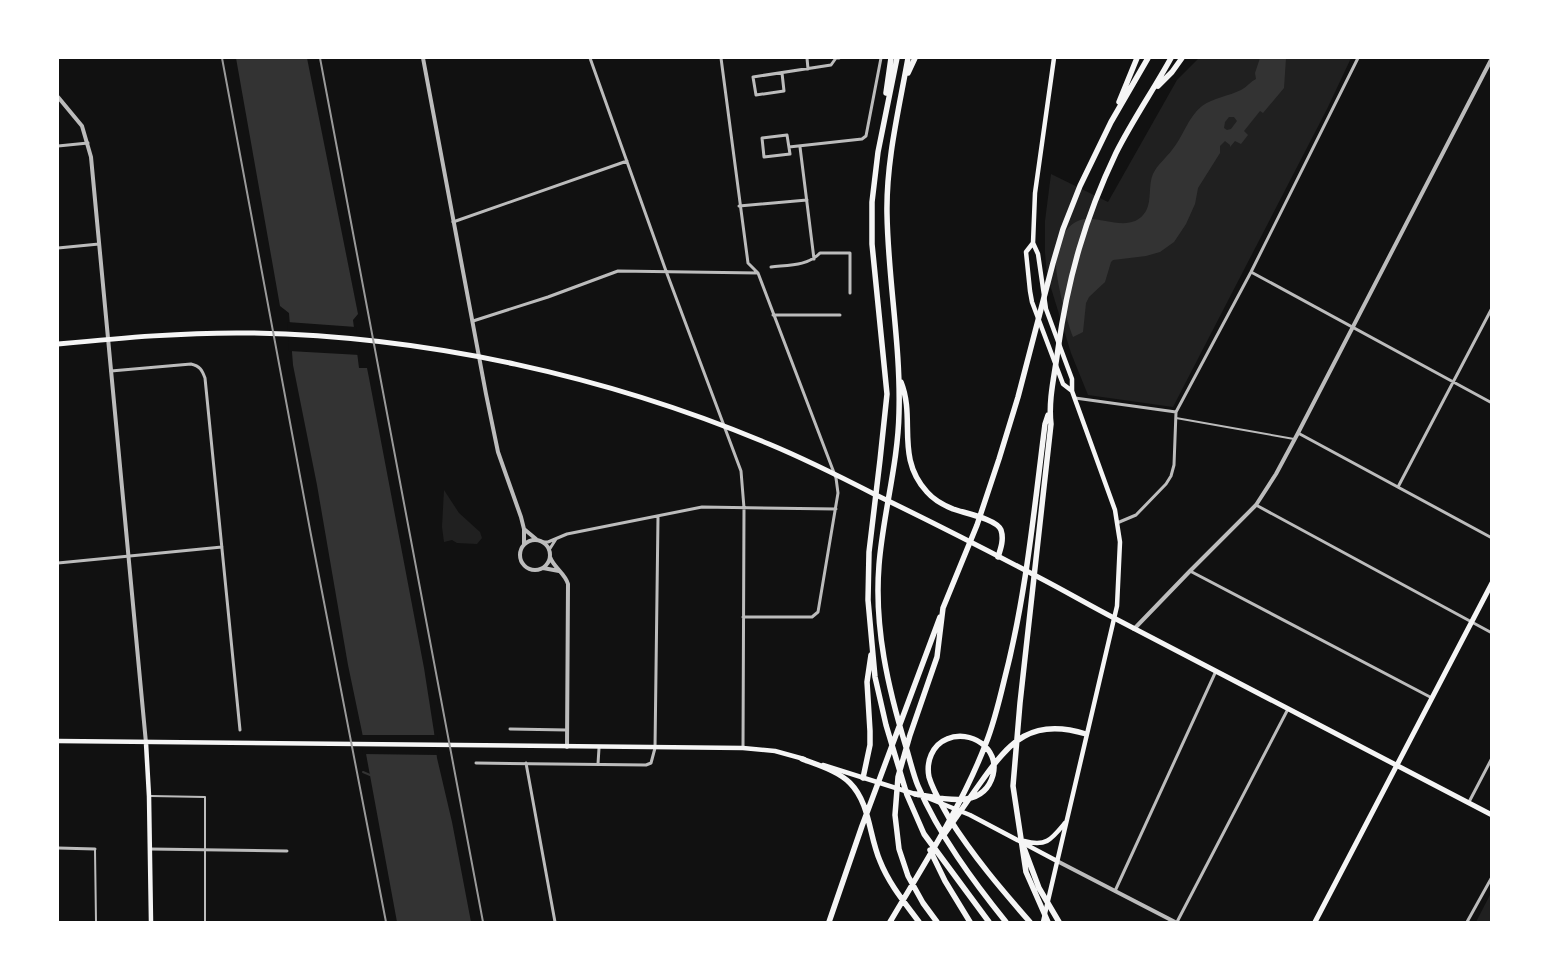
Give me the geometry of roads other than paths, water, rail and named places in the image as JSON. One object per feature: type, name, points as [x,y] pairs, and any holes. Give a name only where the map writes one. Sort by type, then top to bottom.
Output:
[{"type":"highway","points":[[891,58],[872,202],[872,244],[886,394],[869,552],[868,600],[872,648],[875,677],[886,725],[908,795],[933,858],[970,922]]},
{"type":"highway","points":[[878,152],[897,58]]},
{"type":"highway","points":[[908,58],[889,164],[887,198],[888,254],[899,378],[897,446],[881,548],[878,582],[880,631],[888,680],[918,786],[949,843],[1006,922]]},
{"type":"highway","points":[[904,81],[915,58]]},
{"type":"highway","points":[[829,922],[852,854],[943,608],[977,525],[999,460],[1052,263],[1063,229],[1080,186],[1111,122],[1138,58]]},
{"type":"highway","points":[[1111,122],[1148,58]]},
{"type":"highway","points":[[890,922],[976,768],[992,726],[1014,638],[1030,546],[1045,424],[1049,412],[1067,291],[1084,228],[1097,195],[1117,151],[1171,58]]},
{"type":"highway","points":[[1152,91],[1172,72],[1182,58]]},
{"type":"highway","points":[[899,378],[906,394],[909,459],[921,485],[932,498],[946,506],[992,522],[998,526],[1002,532],[1002,543],[998,557]]},
{"type":"highway","points":[[1048,922],[1029,880],[1020,840],[1013,786],[1051,424],[1049,412]]},
{"type":"highway","points":[[937,922],[923,903],[908,876],[899,849],[895,804],[898,777],[903,757],[937,657],[943,608]]},
{"type":"highway","points":[[863,778],[870,746],[866,682],[872,648]]},
{"type":"highway","points":[[925,862],[999,757],[1014,742],[1033,732],[1043,730],[1063,728],[1086,734]]},
{"type":"highway","points":[[915,794],[947,798],[967,799],[976,797],[988,787],[994,772],[994,760],[987,748],[980,742],[967,737],[953,737],[933,750],[928,767],[929,777],[934,788],[944,809],[972,853],[1030,922]]},
{"type":"highway","points":[[802,758],[837,774],[856,790],[868,818],[876,850],[884,870],[919,922]]},
{"type":"highway","points":[[924,834],[988,922]]},
{"type":"highway","points":[[1020,840],[1040,888],[1059,922]]},
{"type":"main road","points":[[1054,58],[1035,192],[1033,243],[1038,254],[1046,309],[1072,379],[1072,391]]},
{"type":"main road","points":[[1033,243],[1026,252],[1032,302],[1063,384],[1072,391],[1076,398],[1115,510],[1120,542],[1117,606],[1043,922]]},
{"type":"main road","points":[[58,344],[215,333],[262,333],[407,345],[502,361],[564,376],[665,405],[797,456],[1043,579],[1113,618],[1492,815]]},
{"type":"main road","points":[[1315,922],[1492,583]]},
{"type":"main road","points":[[58,742],[743,748],[774,751],[802,758],[951,806],[1033,846],[1057,861]]},
{"type":"main road","points":[[146,743],[149,796],[151,922]]},
{"type":"main road","points":[[1033,846],[1049,840],[1066,822]]},
{"type":"street","points":[[423,58],[498,452],[524,529],[524,544],[520,553],[522,563],[535,570],[542,568],[548,563],[550,558]]},
{"type":"street","points":[[590,58],[666,271],[741,471],[744,508],[743,748]]},
{"type":"street","points":[[721,58],[748,263],[758,273],[836,478],[838,493],[818,612],[815,616],[743,617]]},
{"type":"street","points":[[807,58],[808,69]]},
{"type":"street","points":[[782,73],[784,91],[756,95],[753,76],[831,65],[836,58],[839,58]]},
{"type":"street","points":[[789,148],[862,139],[866,136],[881,58]]},
{"type":"street","points":[[1118,523],[1136,515],[1166,484],[1171,476],[1174,466],[1176,412],[1251,272],[1358,58]]},
{"type":"street","points":[[1134,629],[1256,505],[1276,474],[1492,58]]},
{"type":"street","points":[[58,97],[77,119],[88,143],[91,158],[146,743]]},
{"type":"street","points":[[788,135],[789,148],[790,154],[764,158],[762,138],[788,135]]},
{"type":"street","points":[[58,146],[88,143]]},
{"type":"street","points":[[800,146],[814,259]]},
{"type":"street","points":[[453,222],[627,161]]},
{"type":"street","points":[[739,206],[807,200]]},
{"type":"street","points":[[58,248],[99,244]]},
{"type":"street","points":[[771,267],[806,263],[820,253],[850,253],[850,293]]},
{"type":"street","points":[[473,321],[618,271],[758,273]]},
{"type":"street","points":[[1251,272],[1492,403]]},
{"type":"street","points":[[1398,487],[1492,308]]},
{"type":"street","points":[[773,315],[840,315]]},
{"type":"street","points":[[111,371],[191,364],[197,365],[202,369],[205,378],[240,730]]},
{"type":"street","points":[[1076,398],[1176,412]]},
{"type":"street","points":[[1298,433],[1492,538]]},
{"type":"street","points":[[1256,505],[1492,633]]},
{"type":"street","points":[[524,544],[528,541],[536,540],[543,542],[568,534],[702,507],[836,509]]},
{"type":"street","points":[[476,763],[646,765],[651,763],[655,748],[658,517]]},
{"type":"street","points":[[524,529],[536,540]]},
{"type":"street","points":[[549,550],[556,538]]},
{"type":"street","points":[[543,542],[549,550],[550,558],[566,578],[568,584],[567,747]]},
{"type":"street","points":[[58,563],[222,547]]},
{"type":"street","points":[[542,568],[559,571]]},
{"type":"street","points":[[1190,571],[1432,698]]},
{"type":"street","points":[[1115,891],[1216,671]]},
{"type":"street","points":[[1057,861],[1176,922],[1288,709]]},
{"type":"street","points":[[510,729],[567,730]]},
{"type":"street","points":[[598,764],[599,748]]},
{"type":"street","points":[[1468,803],[1492,758]]},
{"type":"street","points":[[526,763],[555,922]]},
{"type":"street","points":[[58,848],[95,849]]},
{"type":"street","points":[[150,849],[287,850]]},
{"type":"street","points":[[1467,922],[1492,876]]},
{"type":"lane","points":[[1176,418],[1294,439]]},
{"type":"lane","points":[[149,796],[205,797],[205,922]]},
{"type":"lane","points":[[95,849],[96,922]]},
{"type":"waterway","points":[[363,772],[370,775]]},
{"type":"railway","points":[[222,58],[311,535],[386,922]]},
{"type":"railway","points":[[320,58],[483,922]]}]
